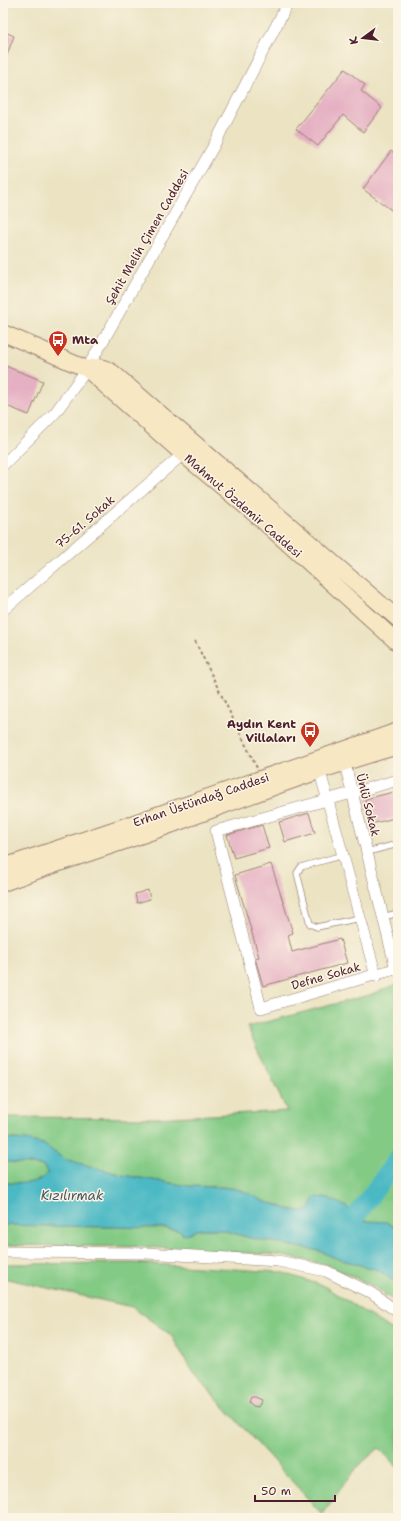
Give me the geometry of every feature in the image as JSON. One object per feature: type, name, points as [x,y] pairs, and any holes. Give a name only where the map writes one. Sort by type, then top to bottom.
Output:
[{"type":"street","name":"Şehit Melih Çimen Caddesi","points":[[3,466],[56,413],[87,369],[213,147],[288,3]]},
{"type":"street","name":"Mahmut Özdemir Caddesi","points":[[3,333],[87,369],[183,454],[261,519],[398,643]]},
{"type":"street","name":"Mahmut Özdemir Caddesi","points":[[87,369],[96,366],[105,368],[113,373],[398,619]]},
{"type":"street","name":"75-61. Sokak","points":[[3,610],[183,454]]},
{"type":"street","name":"Erhan Üstündağ Caddesi","points":[[3,867],[398,731]]},
{"type":"street","name":"Erhan Üstündağ Caddesi","points":[[3,883],[57,863],[179,822],[284,783],[398,746]]},
{"type":"street","name":"Ünlü Sokak","points":[[345,764],[397,969]]},
{"type":"street","points":[[320,772],[376,976]]},
{"type":"street","points":[[328,799],[398,780]]},
{"type":"street","name":"Defne Sokak","points":[[328,799],[216,831],[261,1008],[397,969]]},
{"type":"street","points":[[3,1252],[146,1253],[278,1261],[326,1271],[372,1293],[398,1312]]},
{"type":"lane","name":"Ünlü Sokak","points":[[367,852],[398,844]]},
{"type":"lane","points":[[343,855],[301,867],[297,873],[310,924],[317,927],[360,918]]},
{"type":"lane","points":[[383,917],[398,913]]},
{"type":"path","points":[[195,641],[262,778]]},
{"type":"green space","points":[[398,984],[398,1229],[386,1222],[365,1221],[345,1206],[300,1211],[287,1209],[265,1202],[241,1190],[224,1187],[189,1186],[122,1175],[64,1159],[43,1144],[17,1139],[8,1139],[3,1142],[3,1117],[154,1118],[287,1111],[247,1027],[369,995]]},
{"type":"green space","points":[[3,1161],[43,1166],[48,1173],[33,1182],[21,1184],[3,1183]]},
{"type":"green space","points":[[3,1225],[164,1228],[181,1231],[183,1235],[200,1229],[218,1229],[251,1238],[320,1251],[335,1258],[378,1270],[398,1284],[398,1304],[375,1287],[328,1265],[278,1255],[146,1247],[3,1245]]},
{"type":"green space","points":[[132,1263],[281,1272],[324,1286],[398,1334],[398,1468],[379,1448],[357,1467],[322,1514],[193,1373],[171,1335],[132,1307],[3,1278],[3,1264]]},
{"type":"water","name":"Kızılırmak","points":[[8,1139],[26,1140],[43,1144],[64,1159],[122,1175],[189,1186],[232,1188],[249,1193],[265,1202],[287,1209],[300,1211],[310,1209],[314,1197],[328,1198],[345,1206],[365,1221],[386,1222],[398,1229],[398,1284],[378,1270],[335,1258],[320,1251],[251,1238],[218,1229],[200,1229],[183,1235],[181,1231],[164,1228],[3,1225],[3,1183],[33,1182],[48,1173],[43,1166],[3,1161],[3,1142]]},
{"type":"building","points":[[3,31],[14,36],[4,63],[3,63]]},
{"type":"building","points":[[345,69],[365,85],[361,91],[382,108],[363,132],[343,115],[318,146],[296,129]]},
{"type":"building","points":[[391,151],[398,156],[398,215],[363,189]]},
{"type":"building","points":[[3,365],[43,381],[29,415],[4,405],[6,400],[3,399]]},
{"type":"building","points":[[394,792],[398,809],[398,817],[371,824],[365,799]]},
{"type":"building","points":[[309,813],[315,833],[285,842],[279,822]]},
{"type":"building","points":[[262,825],[269,848],[234,858],[227,835]]},
{"type":"building","points":[[271,864],[293,933],[288,935],[292,952],[340,939],[347,963],[263,986],[255,958],[259,957],[235,875]]},
{"type":"building","points":[[148,890],[150,899],[137,903],[135,894]]},
{"type":"building","points":[[251,1397],[262,1400],[258,1407],[253,1406],[249,1402]]},
{"type":"waterway","points":[[344,1233],[398,1158]]},
{"type":"place","name":"Mta","points":[[58,357]]},
{"type":"place","name":"Aydın Kent Villaları","points":[[310,748]]}]
